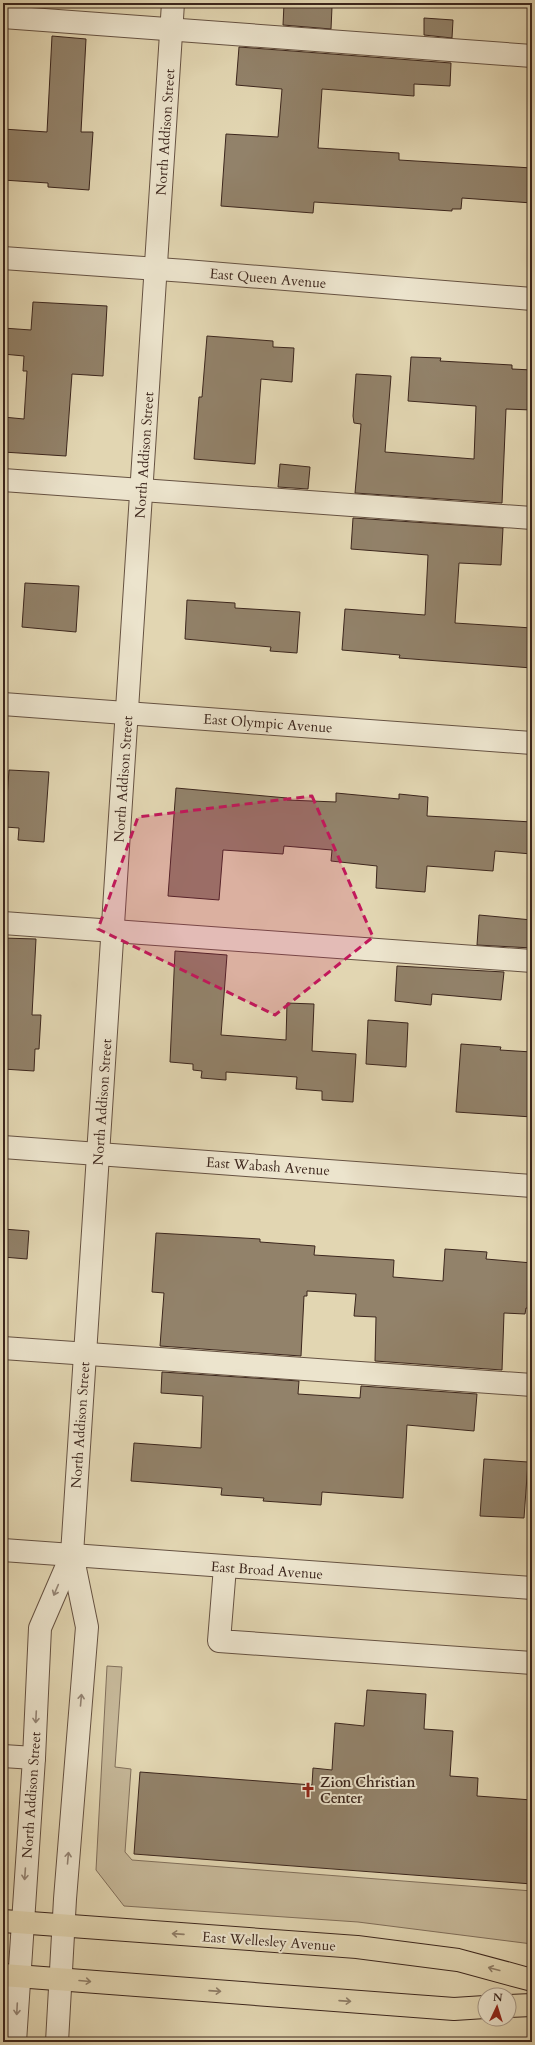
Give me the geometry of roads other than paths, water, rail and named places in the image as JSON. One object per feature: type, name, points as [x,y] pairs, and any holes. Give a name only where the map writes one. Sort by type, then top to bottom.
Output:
[{"type":"main road","name":"East Wellesley Avenue","points":[[12,1921],[364,1948],[458,1960],[532,1980]]},
{"type":"main road","points":[[11,1976],[454,2009],[477,2008]]},
{"type":"main road","points":[[517,2006],[532,2005]]},
{"type":"street","name":"North Addison Street","points":[[57,2042],[63,1925],[86,1627],[72,1554],[173,3]]},
{"type":"street","points":[[3,17],[532,56]]},
{"type":"street","name":"East Queen Avenue","points":[[3,258],[532,299]]},
{"type":"street","points":[[3,480],[532,518]]},
{"type":"street","name":"East Olympic Avenue","points":[[3,704],[532,743]]},
{"type":"street","points":[[3,923],[532,961]]},
{"type":"street","name":"East Wabash Avenue","points":[[3,1147],[532,1186]]},
{"type":"street","points":[[3,1348],[532,1385]]},
{"type":"street","name":"East Broad Avenue","points":[[3,1550],[532,1588]]},
{"type":"street","name":"North Addison Street","points":[[15,2042],[11,1976],[12,1921],[34,1758],[40,1628],[72,1554]]},
{"type":"street","points":[[225,1567],[219,1641],[532,1663]]},
{"type":"street","points":[[3,1756],[34,1758]]},
{"type":"place","name":"Zion Christian Center","points":[[308,1790]]}]
